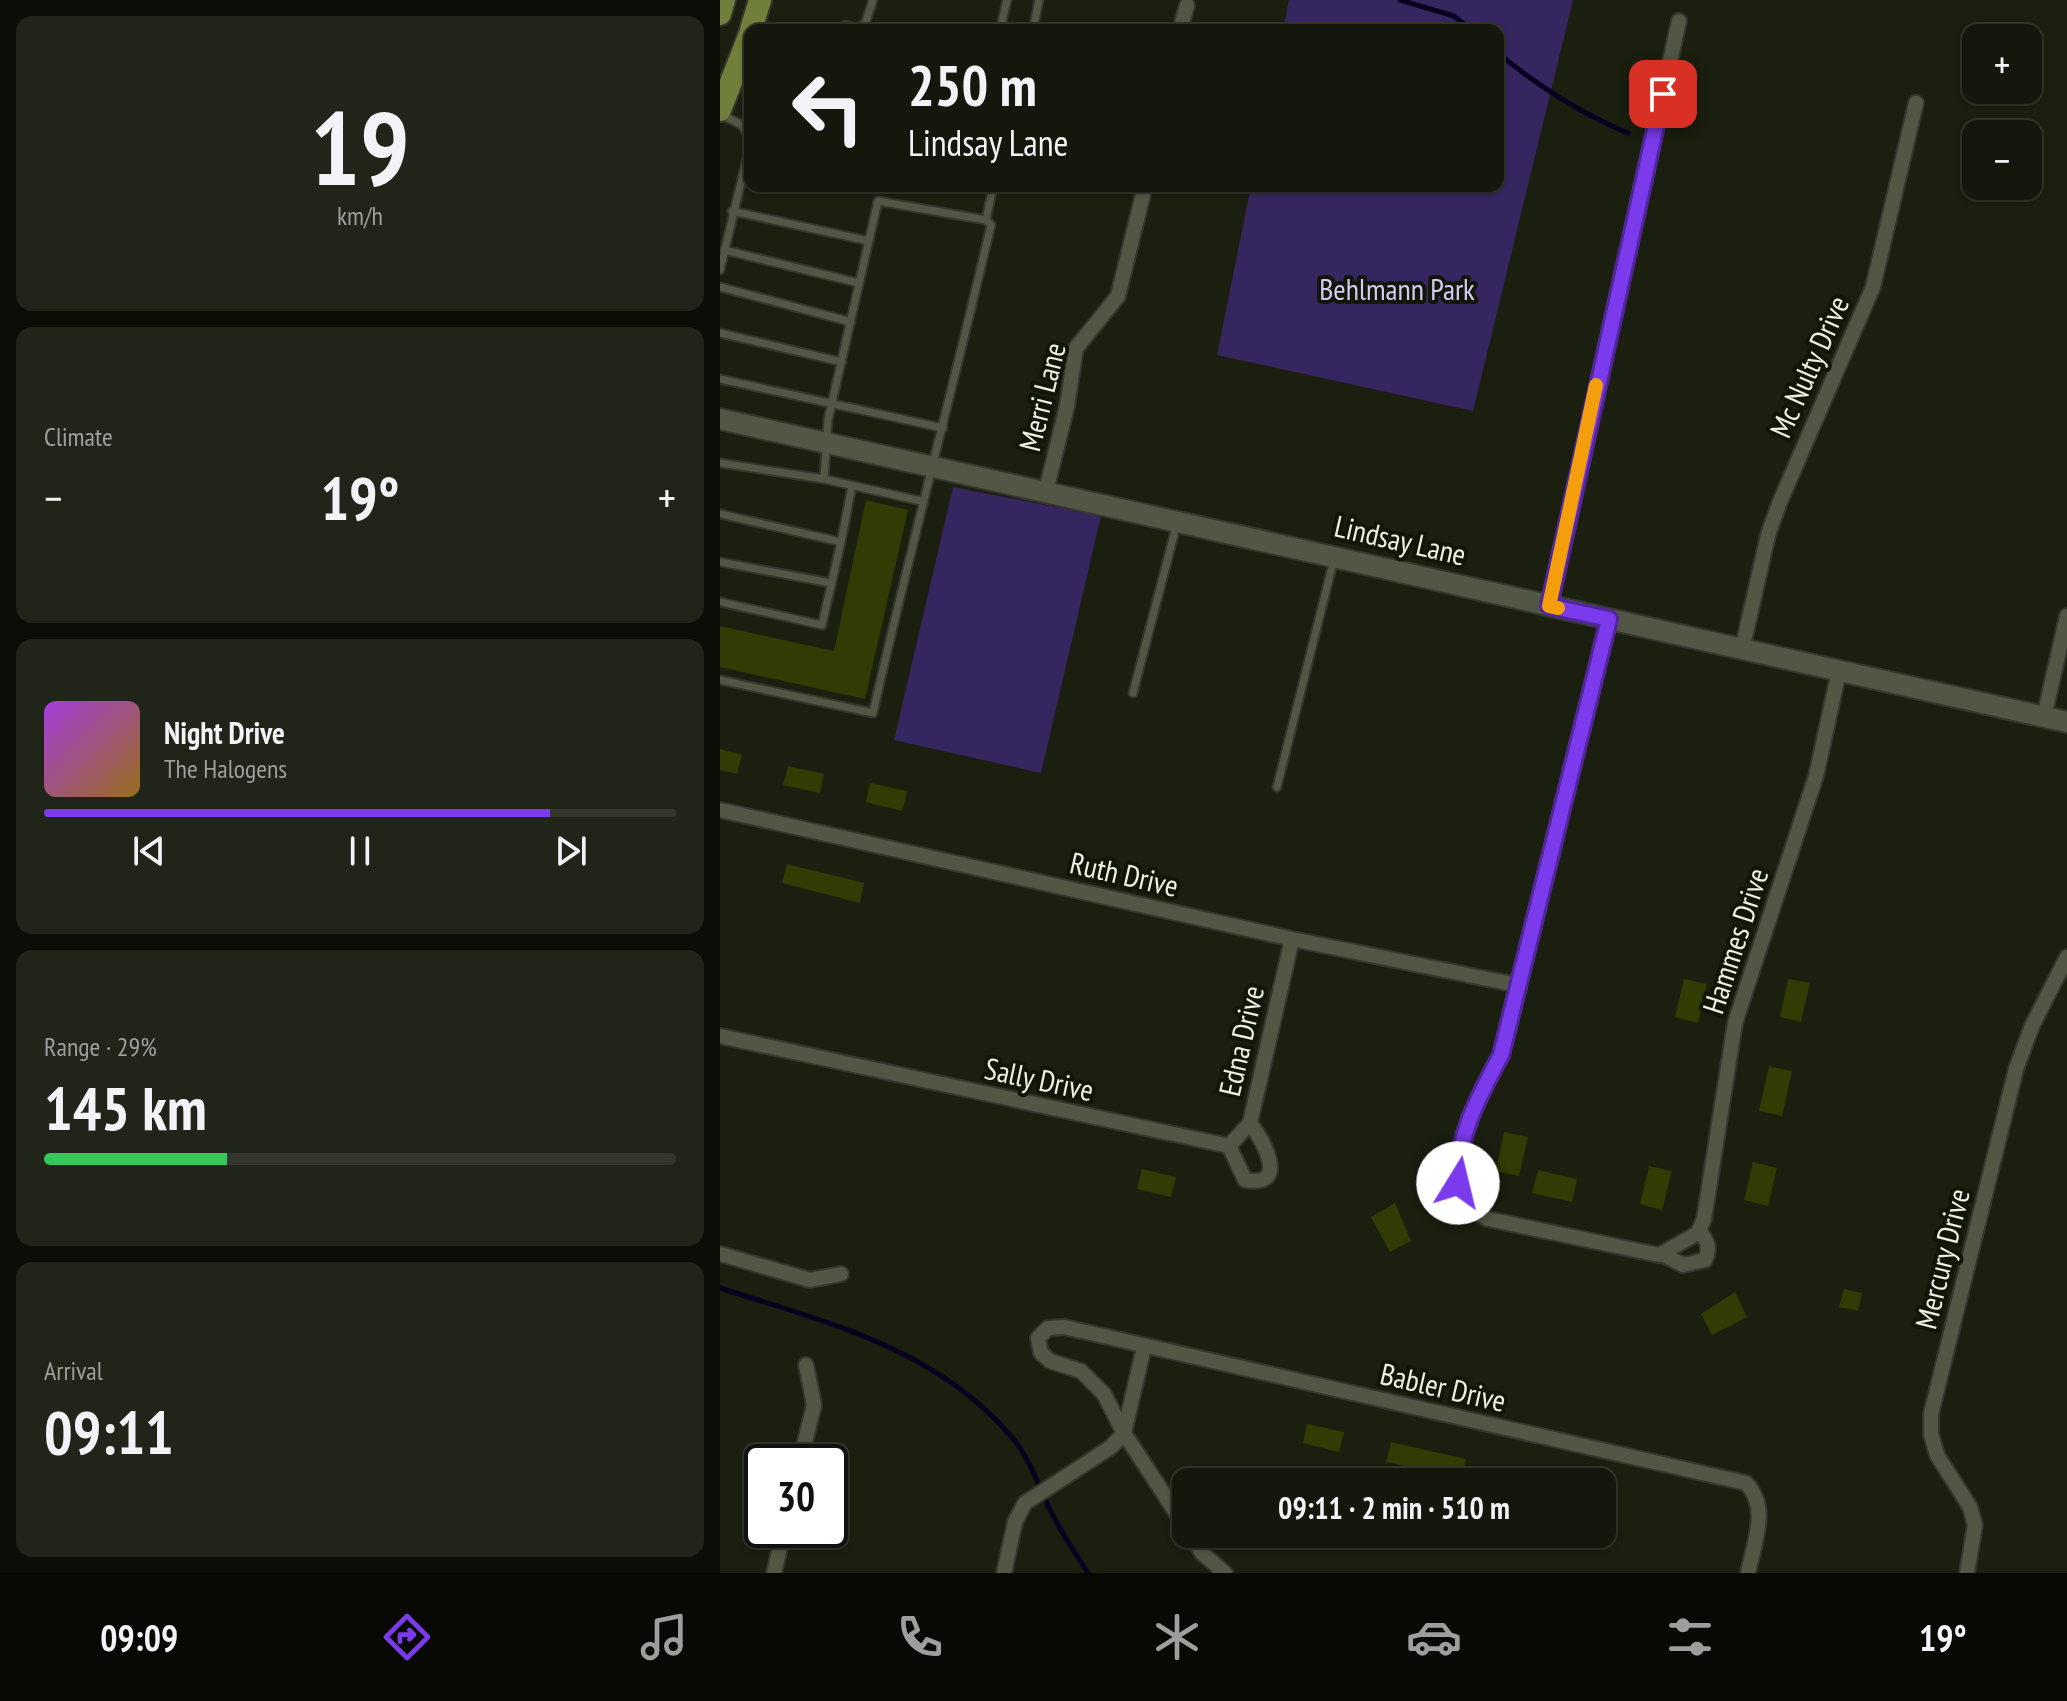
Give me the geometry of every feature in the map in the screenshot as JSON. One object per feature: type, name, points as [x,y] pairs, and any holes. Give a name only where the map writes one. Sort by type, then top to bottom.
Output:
[{"type":"main road","points":[[720,14],[724,0]]},
{"type":"main road","points":[[755,24],[763,0]]},
{"type":"main road","points":[[720,112],[744,52]]},
{"type":"street","points":[[1182,24],[1187,5]]},
{"type":"street","points":[[1549,606],[1679,21]]},
{"type":"street","name":"Mc Nulty Drive","points":[[1742,650],[1768,535],[1779,504],[1873,287],[1916,103]]},
{"type":"street","name":"Merri Lane","points":[[1046,491],[1067,406],[1076,348],[1118,296],[1144,192]]},
{"type":"street","name":"Lindsay Lane","points":[[720,419],[2067,722]]},
{"type":"street","points":[[2044,717],[2067,616]]},
{"type":"street","points":[[1475,1212],[1462,1194],[1459,1165],[1473,1109],[1501,1055],[1609,619]]},
{"type":"street","name":"Hammes Drive","points":[[1459,1165],[1441,1179],[1436,1194],[1447,1207],[1475,1212],[1488,1219],[1662,1254],[1683,1265],[1705,1260],[1709,1251],[1699,1230],[1704,1219],[1735,1023],[1816,776],[1839,671]]},
{"type":"street","name":"Ruth Drive","points":[[720,810],[1292,939],[1517,985]]},
{"type":"street","name":"Edna Drive","points":[[1229,1146],[1250,1123],[1292,939]]},
{"type":"street","name":"Mercury Drive","points":[[1967,1573],[1975,1525],[1970,1507],[1937,1455],[1931,1434],[1931,1414],[2016,1069],[2032,1026],[2067,957]]},
{"type":"street","name":"Sally Drive","points":[[720,1036],[1229,1146]]},
{"type":"street","points":[[1229,1146],[1245,1180],[1252,1182],[1264,1176],[1271,1165],[1270,1155],[1250,1123]]},
{"type":"street","points":[[1662,1254],[1699,1230]]},
{"type":"street","points":[[720,1254],[810,1280],[841,1274]]},
{"type":"street","name":"Babler Drive","points":[[1124,1433],[1104,1394],[1081,1371],[1050,1361],[1041,1353],[1038,1338],[1048,1328],[1064,1327],[1746,1483],[1758,1495],[1761,1509],[1748,1573]]},
{"type":"street","points":[[1004,1573],[1015,1522],[1032,1496],[1111,1447],[1124,1433],[1144,1347]]},
{"type":"street","points":[[804,1444],[814,1405],[806,1365]]},
{"type":"street","points":[[1124,1433],[1172,1507]]},
{"type":"street","points":[[774,1573],[780,1548]]},
{"type":"street","points":[[1199,1548],[1225,1573]]},
{"type":"lane","points":[[865,24],[873,0]]},
{"type":"lane","points":[[1001,24],[1007,0]]},
{"type":"lane","points":[[1034,24],[1039,0]]},
{"type":"lane","points":[[720,112],[744,129]]},
{"type":"lane","points":[[720,270],[744,165]]},
{"type":"lane","points":[[986,220],[992,192]]},
{"type":"lane","points":[[720,680],[873,713],[921,501],[943,428],[991,225],[986,220],[878,201],[832,405],[824,479]]},
{"type":"lane","points":[[732,211],[869,241]]},
{"type":"lane","points":[[720,221],[729,224]]},
{"type":"lane","points":[[724,250],[859,283]]},
{"type":"lane","points":[[720,287],[851,322]]},
{"type":"lane","points":[[720,333],[842,362]]},
{"type":"lane","points":[[720,379],[943,428]]},
{"type":"lane","points":[[720,463],[824,479],[921,501]]},
{"type":"lane","points":[[720,602],[822,625],[852,486]]},
{"type":"lane","points":[[720,514],[841,542]]},
{"type":"lane","points":[[1133,693],[1167,573],[1178,521]]},
{"type":"lane","points":[[1277,787],[1334,557]]},
{"type":"lane","points":[[720,562],[831,583]]},
{"type":"green space","name":"Behlmann Park","points":[[1289,0],[1573,0],[1473,411],[1217,355],[1250,192],[1504,192],[1504,24],[1284,24]]},
{"type":"green space","points":[[953,487],[1101,516],[1041,773],[894,740]]},
{"type":"building","points":[[866,500],[908,510],[865,699],[720,667],[720,626],[834,651]]},
{"type":"building","points":[[720,749],[742,755],[737,774],[720,770]]},
{"type":"building","points":[[788,766],[824,774],[820,793],[783,785]]},
{"type":"building","points":[[870,783],[907,791],[902,811],[866,802]]},
{"type":"building","points":[[787,864],[864,883],[860,903],[782,883]]},
{"type":"building","points":[[1684,979],[1707,984],[1698,1023],[1675,1017]]},
{"type":"building","points":[[1788,979],[1810,983],[1801,1022],[1780,1017]]},
{"type":"building","points":[[1769,1066],[1792,1071],[1782,1116],[1759,1111]]},
{"type":"building","points":[[1504,1132],[1528,1137],[1519,1176],[1496,1171]]},
{"type":"building","points":[[1753,1162],[1777,1168],[1768,1206],[1744,1200]]},
{"type":"building","points":[[1649,1166],[1672,1171],[1662,1210],[1640,1204]]},
{"type":"building","points":[[1142,1169],[1176,1177],[1171,1197],[1137,1189]]},
{"type":"building","points":[[1538,1170],[1577,1179],[1572,1202],[1532,1193]]},
{"type":"building","points":[[1395,1203],[1411,1241],[1390,1252],[1371,1217]]},
{"type":"building","points":[[1844,1289],[1862,1293],[1858,1311],[1839,1307]]},
{"type":"building","points":[[1735,1292],[1747,1317],[1712,1335],[1701,1314]]},
{"type":"building","points":[[1307,1424],[1344,1432],[1339,1452],[1303,1443]]},
{"type":"building","points":[[1391,1442],[1466,1459],[1464,1468],[1414,1468],[1386,1462]]},
{"type":"waterway","points":[[1400,0],[1454,16],[1464,24]]},
{"type":"waterway","points":[[1504,58],[1560,98],[1628,133]]},
{"type":"waterway","points":[[720,1288],[876,1341],[913,1359],[980,1405],[1023,1452],[1054,1518],[1088,1573]]},
{"type":"slow traffic","points":[[1558,608],[1549,606],[1596,385]]},
{"type":"route","points":[[1458,1183],[1458,1169],[1473,1109],[1501,1055],[1609,619],[1549,606],[1663,94]]}]
